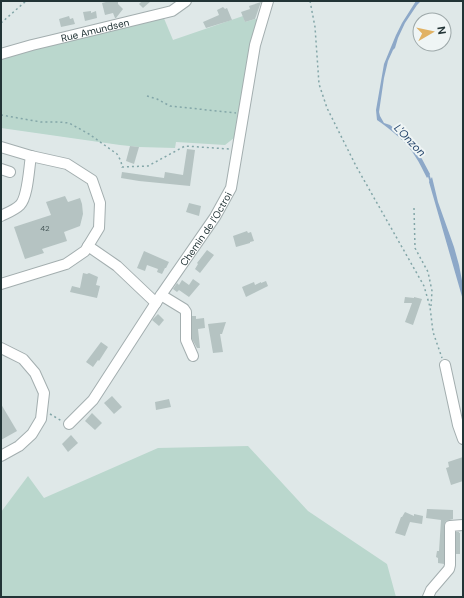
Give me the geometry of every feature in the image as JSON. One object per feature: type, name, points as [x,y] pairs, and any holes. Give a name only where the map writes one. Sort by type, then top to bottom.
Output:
[{"type":"street","name":"Rue Amundsen","points":[[1,54],[32,44],[172,11],[186,1]]},
{"type":"street","name":"Chemin de l'Octroi","points":[[66,423],[93,400],[215,217],[231,188],[254,45],[268,1]]},
{"type":"street","points":[[1,147],[31,156],[67,164],[92,180],[100,203],[100,228],[85,250],[66,264],[1,284]]},
{"type":"street","points":[[1,216],[21,204],[26,190],[31,156]]},
{"type":"street","points":[[88,246],[117,266],[159,299],[184,309],[186,312],[186,340],[193,356]]},
{"type":"street","points":[[1,348],[23,359],[35,373],[44,393],[41,419],[32,434],[19,446],[1,456]]},
{"type":"street","points":[[445,365],[458,425],[463,439]]},
{"type":"street","points":[[428,597],[431,590],[449,569],[450,526],[463,525]]},
{"type":"path","points":[[1,23],[26,1]]},
{"type":"path","points":[[310,1],[315,28],[319,84],[327,108],[356,166],[424,286],[430,307],[432,332],[445,365]]},
{"type":"path","points":[[147,96],[157,99],[170,106],[243,114]]},
{"type":"path","points":[[1,115],[42,122],[69,123],[79,128],[117,154],[122,161],[122,167],[148,166],[185,146],[237,150]]},
{"type":"path","points":[[414,208],[415,248],[428,272],[432,291],[430,307]]},
{"type":"path","points":[[51,415],[66,423]]},
{"type":"green space","points":[[163,16],[173,40],[243,16],[245,22],[259,18],[254,34],[234,138],[225,145],[176,142],[175,148],[139,147],[1,128],[1,57]]},
{"type":"green space","points":[[248,446],[308,511],[387,564],[396,597],[1,597],[1,512],[28,476],[44,498],[158,448]]},
{"type":"water","points":[[416,1],[421,1],[405,23],[388,61],[379,112],[384,123],[390,125],[406,138],[422,159],[430,174],[427,178],[408,146],[377,120],[376,110],[384,64],[402,23]]},
{"type":"water","points":[[432,177],[438,202],[459,265],[463,286],[463,300],[429,182]]},
{"type":"building","points":[[118,1],[118,4],[123,9],[116,18],[113,13],[105,15],[102,3]]},
{"type":"building","points":[[142,1],[151,1],[143,8],[139,4]]},
{"type":"building","points":[[261,2],[255,19],[245,22],[241,12],[250,9],[249,6]]},
{"type":"building","points":[[223,7],[225,9],[227,8],[232,20],[206,28],[203,22],[219,15],[217,10]]},
{"type":"building","points":[[91,11],[91,13],[96,11],[97,18],[85,21],[83,12]]},
{"type":"building","points":[[69,16],[70,19],[73,18],[75,24],[61,27],[59,19]]},
{"type":"building","points":[[130,146],[139,147],[134,164],[126,161]]},
{"type":"building","points":[[187,149],[195,150],[190,186],[121,178],[122,172],[164,178],[165,172],[183,175]]},
{"type":"building","points":[[65,196],[68,202],[80,198],[83,214],[80,226],[64,232],[67,241],[42,249],[44,253],[25,259],[14,227],[51,215],[46,202]]},
{"type":"building","points":[[189,203],[201,206],[199,216],[186,212]]},
{"type":"building","points":[[247,231],[248,233],[251,232],[254,241],[236,247],[233,236]]},
{"type":"building","points":[[207,250],[214,255],[200,273],[195,269],[198,264],[197,263]]},
{"type":"building","points":[[144,251],[169,262],[162,274],[157,272],[158,269],[147,265],[145,271],[137,268]]},
{"type":"building","points":[[83,273],[89,273],[98,277],[96,285],[100,286],[97,298],[70,292],[72,286],[80,288]]},
{"type":"building","points":[[193,279],[200,284],[189,297],[179,290],[177,292],[173,289],[177,283],[179,285],[182,280],[189,285]]},
{"type":"building","points":[[266,281],[268,286],[246,297],[242,287],[254,282],[255,285]]},
{"type":"building","points":[[405,297],[422,299],[413,325],[405,322],[412,303],[404,303]]},
{"type":"building","points":[[158,314],[164,320],[159,326],[152,320]]},
{"type":"building","points":[[192,316],[196,316],[196,319],[204,318],[205,328],[198,329],[200,348],[197,348],[192,339]]},
{"type":"building","points":[[226,322],[222,334],[220,334],[223,352],[213,353],[208,324]]},
{"type":"building","points":[[101,342],[108,347],[93,367],[86,362]]},
{"type":"building","points":[[112,396],[122,407],[114,414],[104,403]]},
{"type":"building","points":[[169,399],[171,407],[156,410],[155,402]]},
{"type":"building","points":[[1,404],[17,431],[1,440]]},
{"type":"building","points":[[92,413],[102,423],[95,430],[85,421]]},
{"type":"building","points":[[71,435],[78,443],[68,452],[62,444]]},
{"type":"building","points":[[463,457],[463,481],[451,485],[446,468],[449,467],[448,462]]},
{"type":"building","points":[[427,509],[453,510],[453,519],[446,521],[444,526],[444,564],[438,563],[438,558],[436,557],[437,551],[439,551],[441,520],[426,518]]},
{"type":"building","points":[[405,512],[414,516],[414,514],[423,516],[422,524],[410,522],[405,536],[395,533],[401,517]]},
{"type":"building","points":[[456,532],[460,533],[460,554],[456,554]]},
{"type":"waterway","name":"L'Onzon","points":[[428,173],[431,183]]}]
